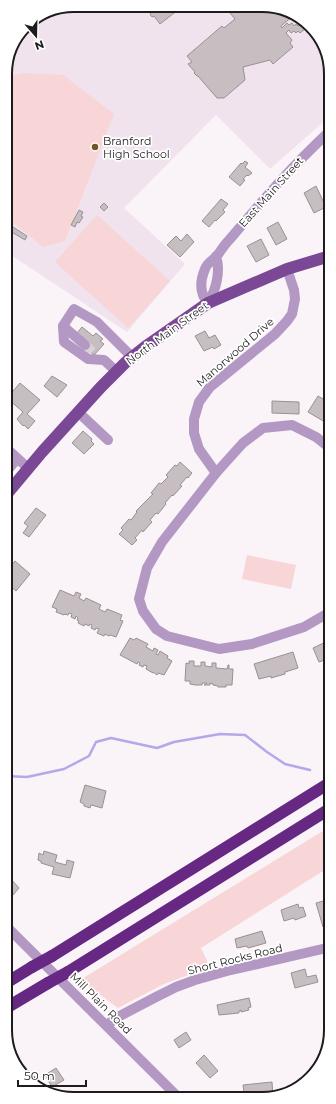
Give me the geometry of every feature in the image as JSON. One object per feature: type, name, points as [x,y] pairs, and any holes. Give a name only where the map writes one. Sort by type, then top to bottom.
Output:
[{"type":"highway","points":[[12,980],[324,786]]},
{"type":"highway","points":[[12,1004],[68,972],[324,812]]},
{"type":"main road","name":"North Main Street","points":[[78,412],[132,357],[208,303],[287,269],[324,258]]},
{"type":"main road","points":[[12,488],[78,412]]},
{"type":"street","name":"East Main Street","points":[[208,303],[202,294],[201,289],[201,280],[205,268],[254,208],[289,170],[324,137]]},
{"type":"street","points":[[208,303],[215,291],[218,269],[216,256]]},
{"type":"street","name":"Manorwood Drive","points":[[216,472],[201,453],[196,442],[194,433],[194,419],[199,402],[210,387],[275,334],[292,314],[295,299],[294,290],[287,269]]},
{"type":"street","points":[[116,372],[104,360],[95,356],[88,359],[64,342],[63,326],[74,309],[97,322],[132,357]]},
{"type":"street","points":[[63,326],[85,345]]},
{"type":"street","points":[[78,412],[108,440]]},
{"type":"street","points":[[324,443],[316,437],[292,425],[263,428],[243,443],[216,472],[162,542],[147,568],[139,599],[143,611],[156,629],[167,636],[219,649],[252,644],[304,627],[324,615]]},
{"type":"street","points":[[12,453],[28,468]]},
{"type":"street","points":[[12,463],[17,458]]},
{"type":"street","name":"Mill Plain Road","points":[[12,932],[173,1092]]},
{"type":"street","name":"Short Rocks Road","points":[[107,1025],[116,1018],[156,997],[189,983],[227,971],[324,949]]},
{"type":"shaded area","name":"Branford High School","points":[[74,12],[262,12],[274,13],[289,18],[306,30],[321,54],[324,74],[324,121],[270,169],[216,115],[124,208],[185,264],[127,332],[12,256],[12,70],[18,47],[33,27],[43,20],[54,15]]},
{"type":"shaded area","points":[[26,73],[63,75],[114,114],[65,241],[43,247],[12,222],[12,76]]},
{"type":"shaded area","points":[[97,215],[170,281],[128,328],[55,262]]},
{"type":"shaded area","points":[[247,555],[296,565],[291,589],[242,579]]},
{"type":"shaded area","points":[[324,830],[324,870],[201,948],[210,967],[164,984],[118,1008],[80,980]]},
{"type":"building","points":[[150,12],[175,12],[160,24],[154,16],[152,17],[150,14]]},
{"type":"building","points":[[229,12],[274,13],[290,19],[281,26],[282,28],[287,23],[289,25],[292,23],[294,26],[296,24],[305,29],[300,33],[298,31],[296,33],[294,31],[291,33],[289,30],[286,33],[292,40],[290,43],[293,47],[273,64],[270,60],[243,67],[245,80],[224,98],[217,98],[194,73],[195,72],[188,64],[192,62],[187,56],[222,26],[224,28],[235,19]]},
{"type":"building","points":[[245,161],[248,163],[245,167],[252,173],[243,179],[245,180],[240,186],[229,177],[241,163],[242,164]]},
{"type":"building","points":[[316,186],[324,203],[324,208],[314,213],[304,193]]},
{"type":"building","points":[[221,199],[228,204],[223,210],[225,212],[209,227],[202,221]]},
{"type":"building","points":[[104,203],[108,207],[104,211],[100,207]]},
{"type":"building","points":[[79,210],[83,212],[81,216],[83,217],[79,223],[77,222],[75,227],[71,225]]},
{"type":"building","points":[[278,222],[287,239],[276,245],[267,228]]},
{"type":"building","points":[[13,227],[27,236],[25,240],[12,232]]},
{"type":"building","points":[[187,234],[194,242],[180,257],[167,245],[176,236],[181,241]]},
{"type":"building","points":[[261,239],[269,255],[256,262],[247,246]]},
{"type":"building","points":[[82,327],[93,336],[96,333],[103,339],[100,341],[104,344],[94,355],[84,346],[77,333]]},
{"type":"building","points":[[205,331],[209,338],[215,335],[221,345],[214,349],[213,347],[204,351],[195,336]]},
{"type":"building","points":[[52,376],[67,385],[57,397],[44,386]]},
{"type":"building","points":[[20,383],[40,400],[27,414],[35,421],[28,429],[17,419],[23,412],[12,402],[12,392]]},
{"type":"building","points":[[318,396],[324,400],[324,421],[308,412]]},
{"type":"building","points":[[272,401],[299,402],[299,414],[272,413]]},
{"type":"building","points":[[83,431],[92,439],[91,441],[94,444],[84,454],[72,443]]},
{"type":"building","points":[[180,462],[192,473],[180,485],[182,486],[173,496],[172,495],[165,503],[166,504],[158,514],[156,513],[150,520],[152,522],[135,538],[137,540],[132,545],[119,534],[123,530],[121,528],[129,519],[131,520],[137,512],[136,511],[153,494],[151,493],[159,483],[161,484],[168,477],[166,475],[175,465],[177,466]]},
{"type":"building","points":[[36,508],[46,515],[29,537],[23,533],[28,526],[24,523]]},
{"type":"building","points":[[15,561],[30,574],[16,591],[12,587],[12,565]]},
{"type":"building","points":[[60,590],[74,596],[76,592],[81,594],[79,598],[84,601],[86,598],[101,605],[99,609],[105,612],[107,609],[122,615],[120,620],[123,621],[116,637],[105,634],[104,636],[97,633],[99,629],[96,628],[95,630],[91,628],[92,625],[90,624],[89,626],[85,624],[84,626],[78,623],[78,618],[76,616],[75,619],[71,617],[72,614],[69,613],[68,615],[64,615],[56,612],[57,609],[52,607]]},
{"type":"building","points":[[130,638],[134,640],[136,638],[148,644],[146,647],[153,651],[154,648],[158,650],[156,654],[158,655],[160,651],[168,656],[167,658],[172,661],[164,675],[158,673],[157,675],[146,669],[147,666],[144,665],[143,667],[139,665],[140,663],[138,662],[137,664],[120,655]]},
{"type":"building","points":[[324,643],[324,660],[319,662],[313,648]]},
{"type":"building","points":[[293,652],[298,668],[271,678],[271,676],[259,679],[254,664]]},
{"type":"building","points":[[189,661],[194,661],[194,666],[201,666],[201,662],[205,662],[205,666],[212,667],[212,663],[216,663],[216,668],[227,669],[229,665],[229,669],[233,669],[232,685],[218,687],[210,683],[210,685],[204,685],[207,683],[202,683],[202,685],[190,684],[190,681],[185,681],[186,663],[189,664]]},
{"type":"building","points":[[85,785],[106,791],[102,808],[91,805],[90,808],[84,806],[84,804],[80,802]]},
{"type":"building","points":[[44,851],[57,855],[55,862],[66,865],[67,860],[74,862],[70,878],[52,874],[54,867],[41,863],[41,861],[38,860],[39,853],[43,855]]},
{"type":"building","points":[[12,880],[19,888],[13,895],[12,894]]},
{"type":"building","points":[[324,901],[324,927],[323,927],[316,903]]},
{"type":"building","points":[[298,904],[299,908],[303,907],[306,916],[295,920],[294,918],[284,921],[281,910]]},
{"type":"building","points":[[262,931],[266,943],[248,948],[247,946],[237,948],[235,939]]},
{"type":"building","points":[[305,969],[307,977],[316,975],[318,982],[295,988],[291,973]]},
{"type":"building","points":[[249,998],[251,1007],[248,1008],[249,1010],[241,1012],[241,1010],[239,1013],[219,1015],[217,1005]]},
{"type":"building","points":[[186,1032],[191,1040],[179,1048],[174,1040]]},
{"type":"building","points":[[204,1055],[218,1071],[210,1078],[196,1063]]},
{"type":"building","points":[[56,1068],[64,1080],[52,1087],[45,1075]]},
{"type":"building","points":[[272,1082],[273,1091],[244,1092],[243,1085]]},
{"type":"waterway","points":[[12,776],[27,777],[64,769],[89,756],[96,742],[111,738],[157,748],[174,742],[220,734],[245,735],[285,764],[310,770]]},
{"type":"tunnel","points":[[85,345],[94,354]]},
{"type":"place","name":"Branford High School","points":[[95,147]]}]
